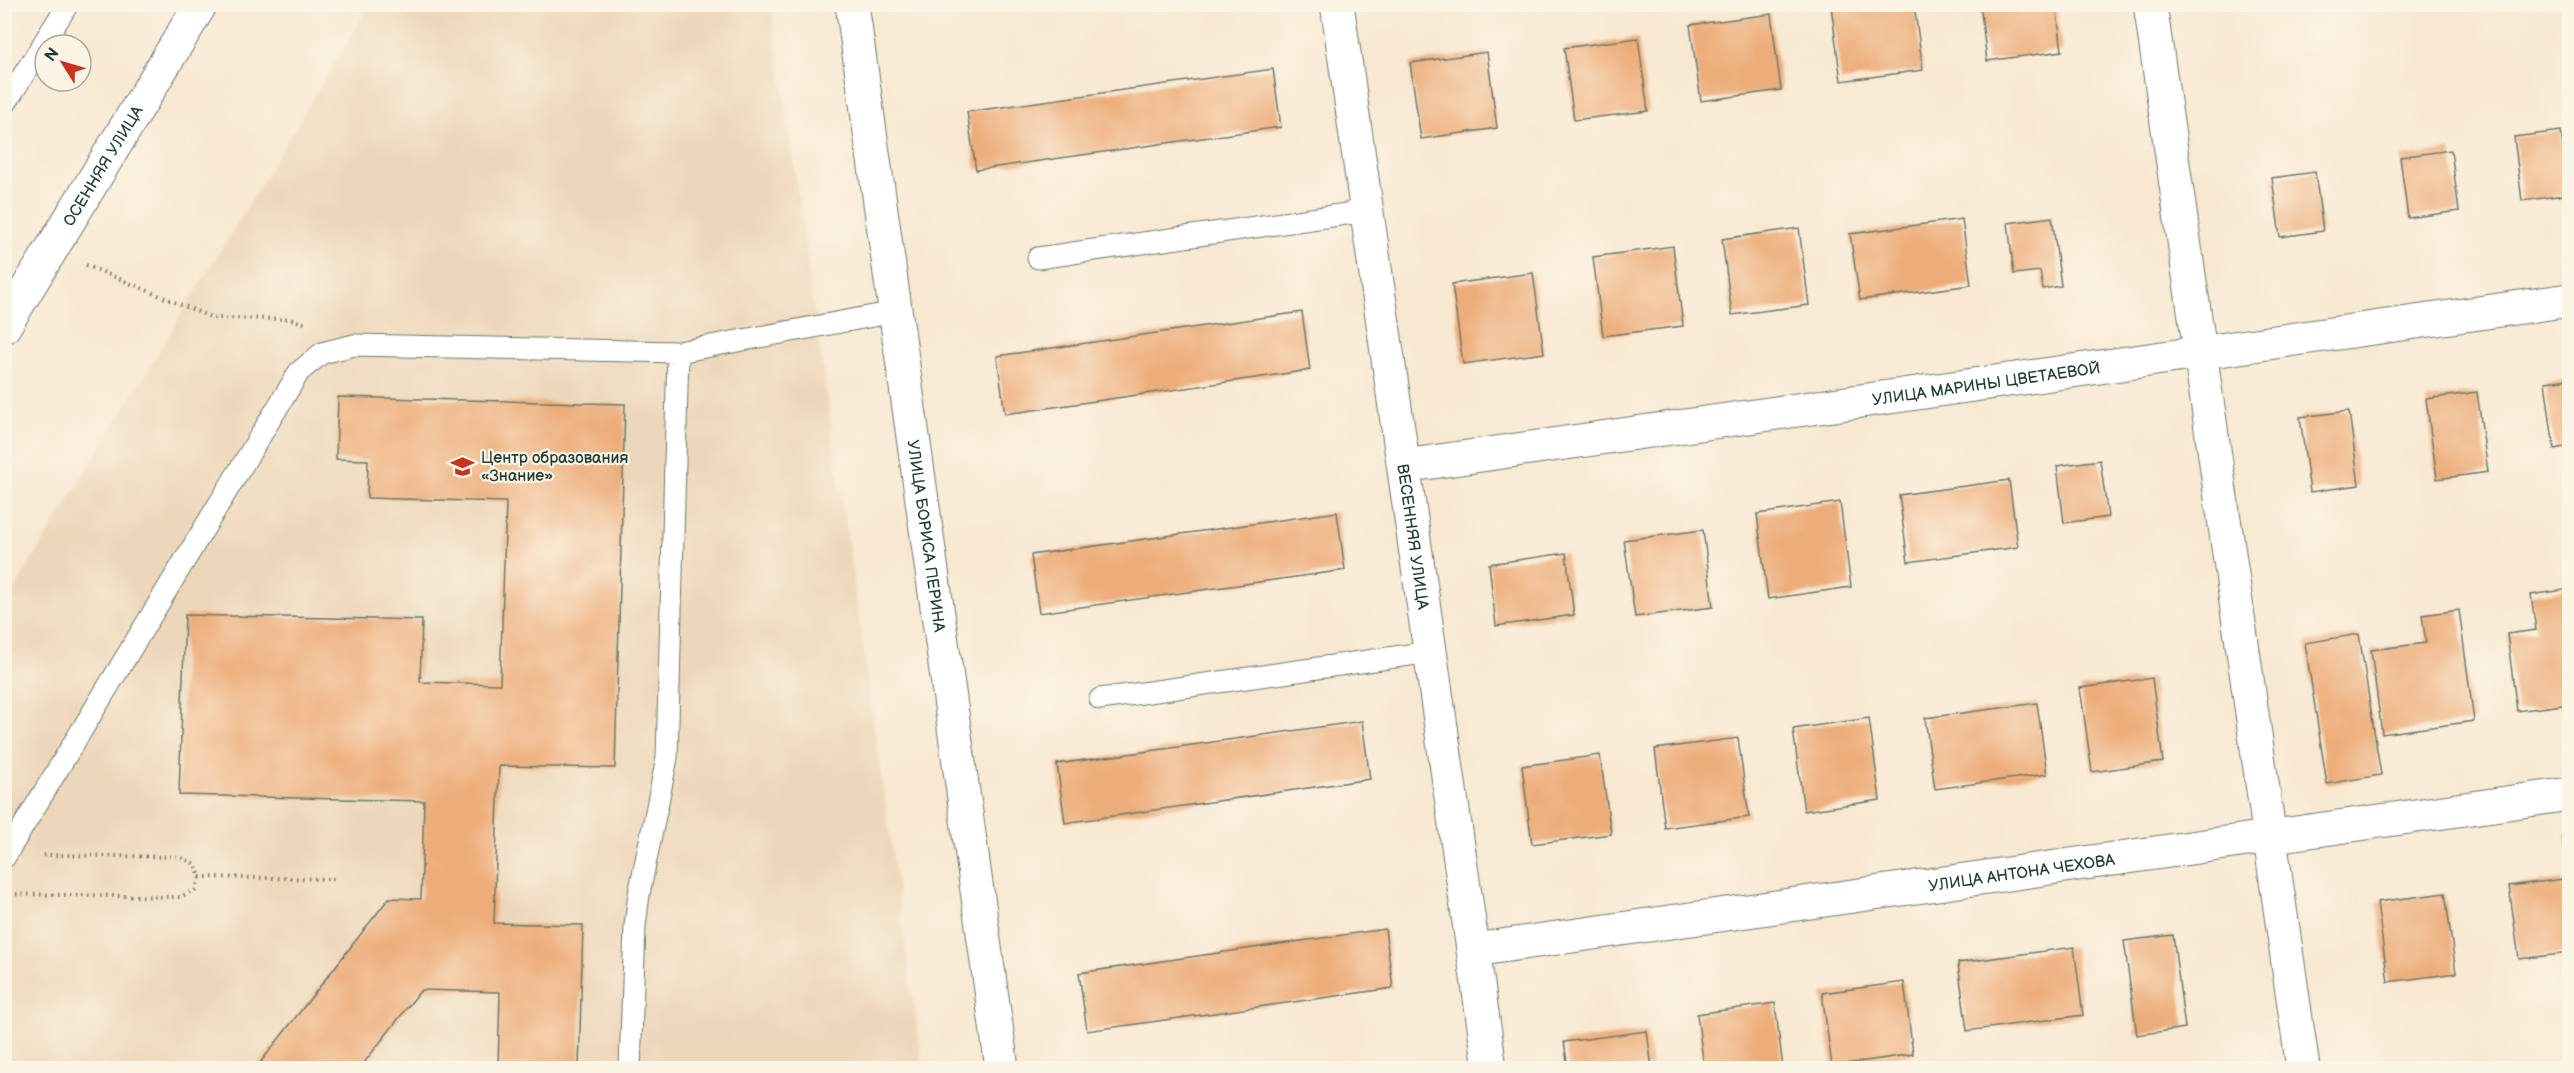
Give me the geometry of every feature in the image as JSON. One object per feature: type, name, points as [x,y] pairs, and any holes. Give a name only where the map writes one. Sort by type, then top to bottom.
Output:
[{"type":"street","name":"ОСЕННЯЯ УЛИЦА","points":[[9,310],[51,250],[201,4]]},
{"type":"street","name":"УЛИЦА БОРИСА ПЕРИНА","points":[[852,4],[1002,1068]]},
{"type":"street","name":"ВЕСЕННЯЯ УЛИЦА","points":[[1337,4],[1490,1068]]},
{"type":"street","points":[[2150,4],[2303,1068]]},
{"type":"street","name":"УЛИЦА МАРИНЫ ЦВЕТАЕВОЙ","points":[[1404,466],[2570,300]]},
{"type":"street","name":"УЛИЦА АНТОНА ЧЕХОВА","points":[[1473,950],[2570,795]]},
{"type":"lane","points":[[4,106],[68,4]]},
{"type":"lane","points":[[1038,258],[1367,211]]},
{"type":"lane","points":[[6,856],[299,372],[322,352],[335,347],[354,345],[678,352],[895,312]]},
{"type":"lane","points":[[630,1068],[635,926],[641,884],[667,758],[678,352]]},
{"type":"lane","points":[[1100,699],[1430,652]]},
{"type":"path","points":[[51,250],[206,316],[221,319],[298,321],[313,327],[335,347]]},
{"type":"path","points":[[4,894],[180,897],[195,890],[200,878],[195,864],[181,857],[6,856]]},
{"type":"path","points":[[200,878],[334,879]]},
{"type":"shaded area","name":"Центр образования «Знание»","points":[[370,5],[771,5],[923,1068],[5,1068],[4,606]]},
{"type":"building","points":[[1914,4],[1923,70],[1841,81],[1831,6]]},
{"type":"building","points":[[1980,4],[2056,4],[2062,51],[1987,61]]},
{"type":"building","points":[[1771,14],[1781,90],[1701,101],[1690,25]]},
{"type":"building","points":[[1638,38],[1648,111],[1574,120],[1564,48]]},
{"type":"building","points":[[1487,52],[1497,128],[1421,139],[1410,63]]},
{"type":"building","points":[[1273,69],[1281,127],[976,170],[967,112]]},
{"type":"building","points":[[2561,131],[2570,194],[2522,201],[2514,137]]},
{"type":"building","points":[[2451,150],[2459,211],[2408,218],[2400,157]]},
{"type":"building","points":[[2315,172],[2323,231],[2280,237],[2272,178]]},
{"type":"building","points":[[2052,217],[2061,286],[2043,289],[2040,271],[2014,274],[2008,223]]},
{"type":"building","points":[[1962,219],[1971,285],[1860,300],[1850,234]]},
{"type":"building","points":[[1799,228],[1809,305],[1732,315],[1722,239]]},
{"type":"building","points":[[1673,246],[1683,326],[1603,336],[1593,257]]},
{"type":"building","points":[[1533,273],[1544,353],[1463,364],[1452,284]]},
{"type":"building","points":[[1302,312],[1310,370],[1005,414],[997,356]]},
{"type":"building","points":[[2570,379],[2570,446],[2554,449],[2545,382]]},
{"type":"building","points":[[2477,392],[2488,472],[2437,479],[2426,399]]},
{"type":"building","points":[[338,397],[625,404],[615,768],[499,766],[494,923],[583,925],[579,1068],[498,1068],[500,992],[421,990],[360,1068],[256,1068],[389,898],[421,899],[424,801],[179,795],[185,615],[422,620],[420,682],[500,684],[506,502],[367,498],[368,460],[336,459]]},
{"type":"building","points":[[2349,411],[2359,485],[2310,492],[2300,417]]},
{"type":"building","points":[[2100,460],[2108,517],[2064,523],[2057,466]]},
{"type":"building","points":[[2009,480],[2018,547],[1908,562],[1899,495]]},
{"type":"building","points":[[1840,502],[1851,587],[1768,599],[1757,514]]},
{"type":"building","points":[[1337,512],[1345,570],[1039,613],[1031,555]]},
{"type":"building","points":[[1703,530],[1713,607],[1635,617],[1624,540]]},
{"type":"building","points":[[1566,553],[1574,615],[1496,626],[1489,564]]},
{"type":"building","points":[[2570,589],[2570,704],[2517,711],[2507,634],[2536,630],[2531,595]]},
{"type":"building","points":[[2459,610],[2474,721],[2382,734],[2371,650],[2426,643],[2422,615]]},
{"type":"building","points":[[2359,634],[2381,775],[2327,784],[2305,643]]},
{"type":"building","points":[[2152,678],[2163,762],[2092,772],[2080,688]]},
{"type":"building","points":[[2037,703],[2047,774],[1935,789],[1925,718]]},
{"type":"building","points":[[1869,718],[1880,800],[1804,811],[1793,729]]},
{"type":"building","points":[[1362,721],[1370,779],[1065,823],[1057,764]]},
{"type":"building","points":[[1738,738],[1749,817],[1665,828],[1655,749]]},
{"type":"building","points":[[1600,755],[1611,834],[1532,844],[1522,766]]},
{"type":"building","points":[[2570,833],[2570,855],[2568,855],[2565,834]]},
{"type":"building","points":[[2563,879],[2570,929],[2570,953],[2519,959],[2509,886]]},
{"type":"building","points":[[2445,893],[2456,973],[2388,982],[2377,902]]},
{"type":"building","points":[[1385,929],[1393,988],[1087,1031],[1079,973]]},
{"type":"building","points":[[2173,935],[2185,1028],[2137,1035],[2124,941]]},
{"type":"building","points":[[2074,947],[2083,1015],[1967,1031],[1958,963]]},
{"type":"building","points":[[1904,982],[1913,1054],[1832,1066],[1822,993]]},
{"type":"building","points":[[1775,1003],[1783,1068],[1704,1068],[1697,1014]]},
{"type":"building","points":[[1647,1031],[1652,1068],[1568,1068],[1564,1042]]},
{"type":"place","name":"Центр образования «Знание»","points":[[463,466]]}]
